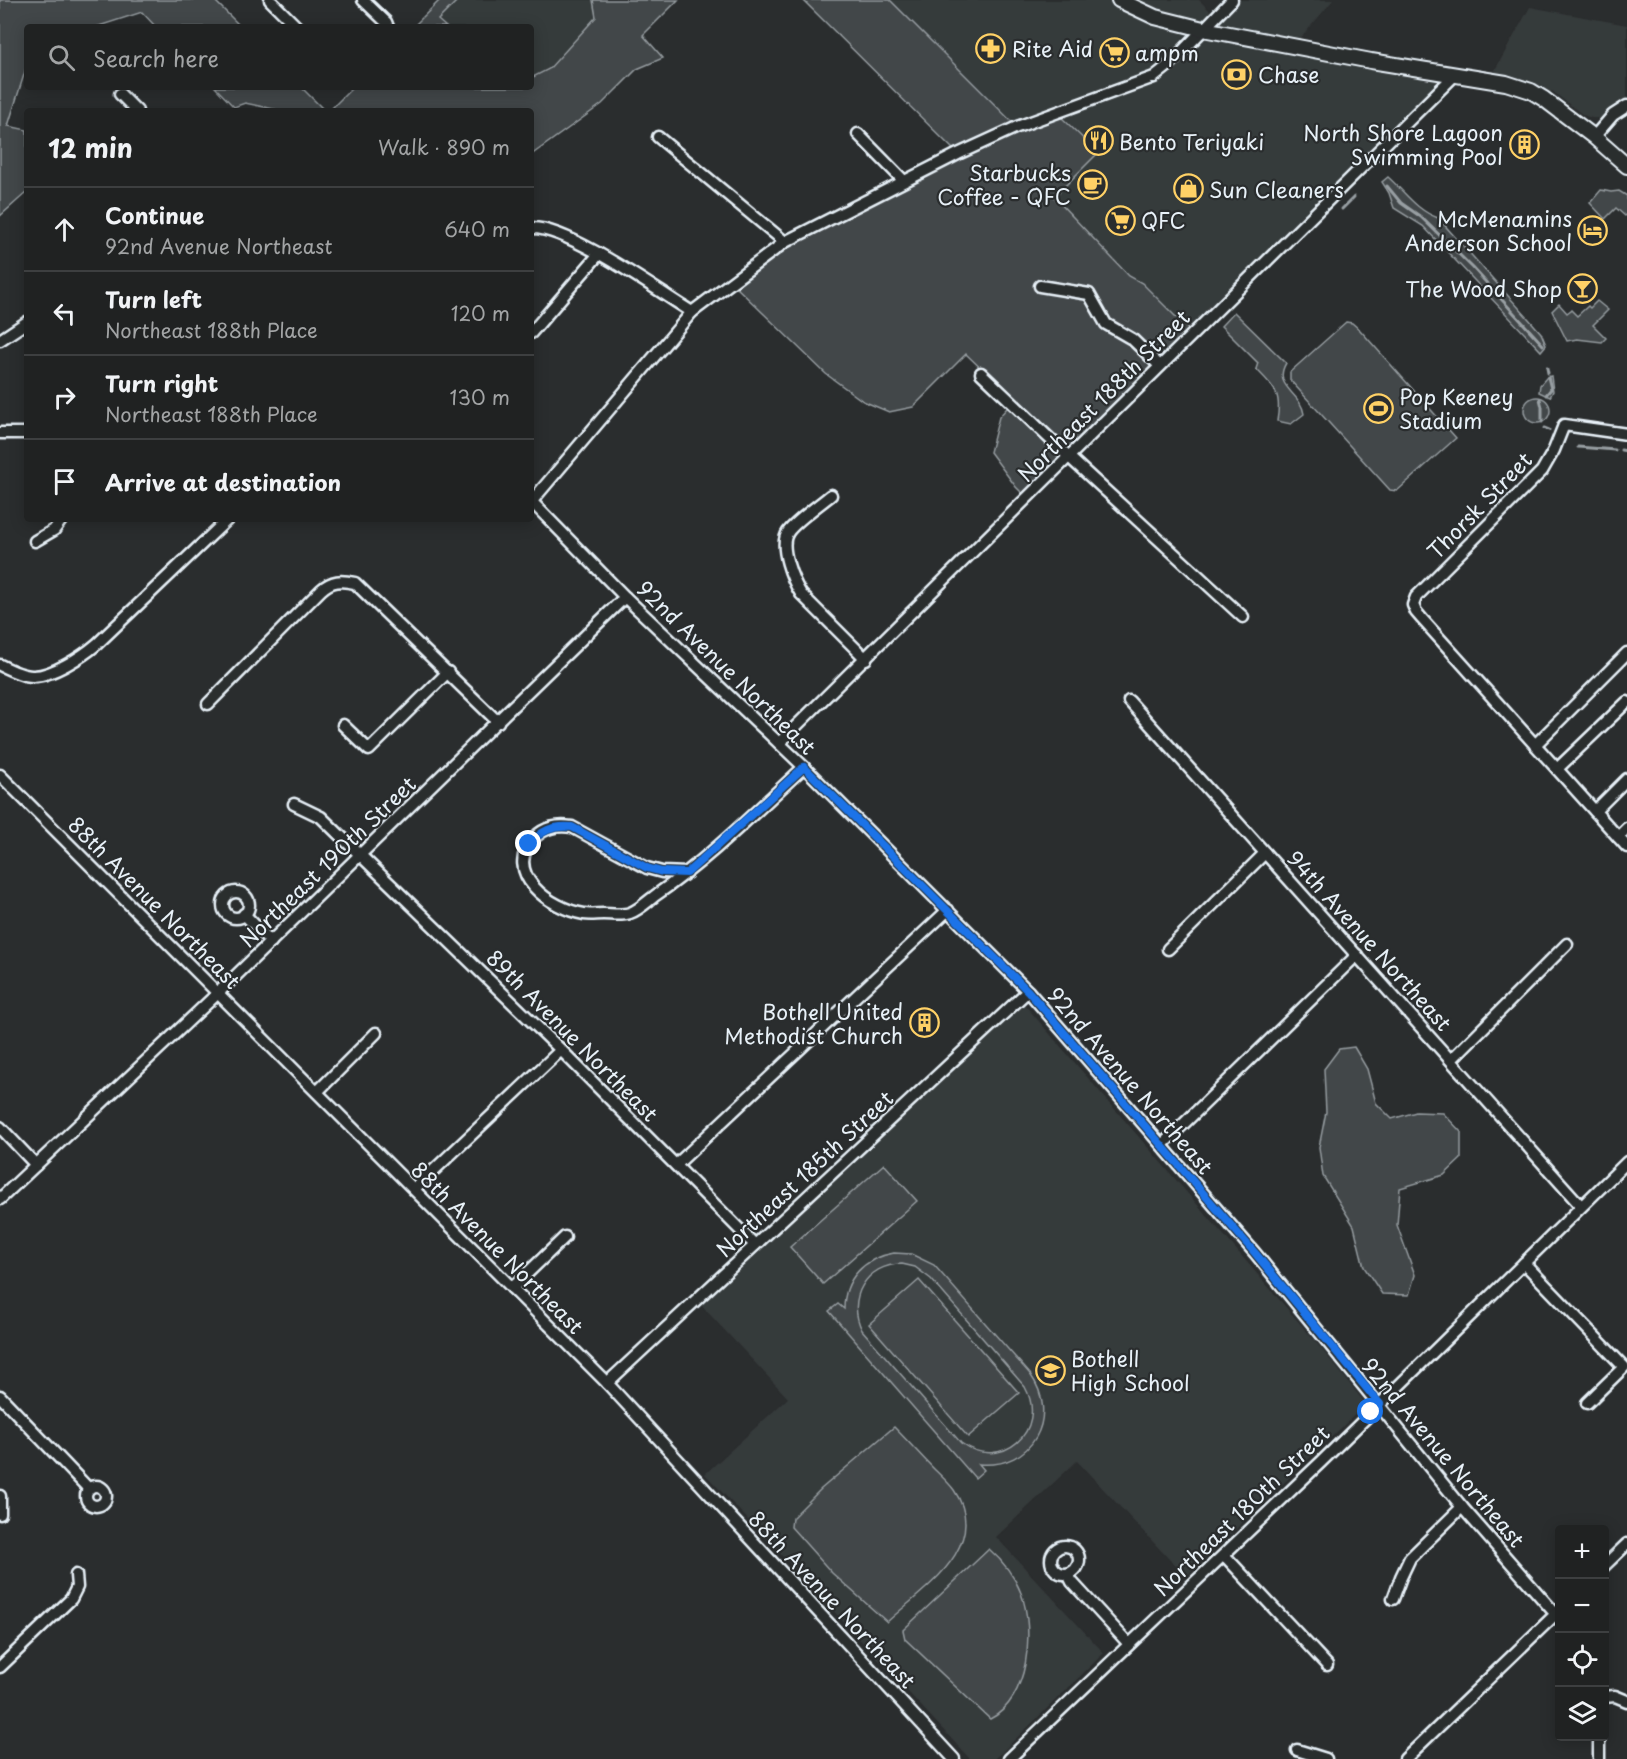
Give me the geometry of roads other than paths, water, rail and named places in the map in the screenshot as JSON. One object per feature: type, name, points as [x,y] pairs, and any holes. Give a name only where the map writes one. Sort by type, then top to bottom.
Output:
[{"type":"main road","points":[[1119,0],[1155,17],[1203,29],[1371,61],[1490,79],[1531,91],[1594,137],[1627,166]]},
{"type":"main road","points":[[1594,137],[1627,156]]},
{"type":"street","points":[[270,0],[294,24]]},
{"type":"street","points":[[363,0],[385,24]]},
{"type":"street","points":[[534,497],[692,312],[785,242],[958,153],[1017,127],[1154,77],[1169,65],[1232,0]]},
{"type":"street","name":"Northeast 188th Street","points":[[779,743],[1456,74]]},
{"type":"street","points":[[120,94],[134,108]]},
{"type":"street","points":[[1594,137],[1613,115],[1627,106]]},
{"type":"street","points":[[858,135],[904,181]]},
{"type":"street","points":[[658,137],[785,242]]},
{"type":"street","points":[[537,228],[562,235],[599,254],[692,312]]},
{"type":"street","points":[[534,330],[599,254]]},
{"type":"street","points":[[1040,286],[1089,294],[1106,324],[1132,339],[1160,366]]},
{"type":"street","points":[[0,340],[24,324]]},
{"type":"street","points":[[981,373],[1243,617]]},
{"type":"street","name":"Thorsk Street","points":[[1535,745],[1416,612],[1413,605],[1419,594],[1542,471],[1564,425],[1627,434]]},
{"type":"street","points":[[0,433],[24,433]]},
{"type":"street","points":[[831,495],[787,533],[785,545],[788,562],[794,583],[801,594],[866,659]]},
{"type":"street","name":"92nd Avenue Northeast","points":[[534,504],[625,597],[804,767],[1028,991],[1255,1253],[1462,1507],[1555,1611]]},
{"type":"street","points":[[35,541],[54,530],[60,522]]},
{"type":"street","points":[[0,665],[32,676],[55,670],[79,659],[225,522]]},
{"type":"street","points":[[208,704],[321,590],[328,584],[342,580],[355,583],[498,722]]},
{"type":"street","name":"Northeast 190th Street","points":[[0,1199],[271,942],[625,597]]},
{"type":"street","points":[[1627,653],[1535,745],[1627,847]]},
{"type":"street","points":[[343,725],[369,750],[448,672]]},
{"type":"street","name":"94th Avenue Northeast","points":[[1129,701],[1581,1206]]},
{"type":"street","points":[[1557,770],[1627,702]]},
{"type":"street","points":[[687,873],[662,872],[647,868],[572,827],[549,828],[529,844],[522,856],[526,875],[534,889],[561,907],[585,914],[630,913],[687,873],[804,767]]},
{"type":"street","name":"88th Avenue Northeast","points":[[0,775],[607,1383],[954,1759]]},
{"type":"street","points":[[1595,811],[1627,779]]},
{"type":"street","name":"89th Avenue Northeast","points":[[294,804],[321,817],[361,855],[561,1050],[755,1245]]},
{"type":"street","points":[[1618,837],[1627,828]]},
{"type":"street","points":[[1168,949],[1265,853]]},
{"type":"street","points":[[676,1165],[948,910]]},
{"type":"street","points":[[244,914],[271,942]]},
{"type":"street","points":[[1451,1060],[1567,944]]},
{"type":"street","points":[[1162,1145],[1357,955]]},
{"type":"street","name":"Northeast 185th Street","points":[[607,1383],[1028,991]]},
{"type":"street","points":[[317,1092],[376,1032]]},
{"type":"street","points":[[414,1189],[561,1050]]},
{"type":"street","points":[[0,1126],[36,1165]]},
{"type":"street","name":"Northeast 180th Street","points":[[1009,1759],[1224,1555],[1627,1162]]},
{"type":"street","points":[[512,1288],[565,1237]]},
{"type":"street","points":[[1524,1263],[1624,1367],[1587,1403]]},
{"type":"street","points":[[0,1396],[88,1488]]},
{"type":"street","points":[[0,1496],[0,1514]]},
{"type":"street","points":[[1394,1599],[1410,1558],[1462,1507]]},
{"type":"street","points":[[1609,1562],[1627,1544]]},
{"type":"street","points":[[1224,1555],[1327,1665]]},
{"type":"street","points":[[1068,1574],[1072,1582],[1129,1644]]},
{"type":"street","points":[[0,1667],[71,1599],[77,1587],[76,1575]]},
{"type":"street","points":[[1405,1759],[1555,1617]]},
{"type":"street","points":[[1609,1696],[1627,1701]]},
{"type":"street","points":[[1599,1741],[1599,1759]]},
{"type":"street","points":[[1297,1750],[1326,1759]]},
{"type":"waterway","points":[[1387,186],[1401,203],[1421,217],[1473,268],[1543,345]]},
{"type":"waterway","points":[[1342,209],[1354,197]]},
{"type":"waterway","points":[[1547,368],[1548,373]]},
{"type":"waterway","points":[[1546,395],[1551,389],[1548,377]]},
{"type":"waterway","points":[[1540,399],[1542,422]]},
{"type":"waterway","points":[[1544,428],[1549,430]]},
{"type":"waterway","points":[[1578,447],[1615,450]]},
{"type":"waterway","points":[[1621,450],[1627,451]]},
{"type":"place","name":"Rite Aid","points":[[991,48]]},
{"type":"place","name":"ampm","points":[[1114,52]]},
{"type":"place","name":"Chase","points":[[1237,74]]},
{"type":"place","name":"Bento Teriyaki","points":[[1098,141]]},
{"type":"place","name":"North Shore Lagoon Swimming Pool","points":[[1524,144]]},
{"type":"place","name":"Starbucks Coffee - QFC","points":[[1092,184]]},
{"type":"place","name":"Sun Cleaners","points":[[1188,189]]},
{"type":"place","name":"QFC","points":[[1120,220]]},
{"type":"place","name":"McMenamins Anderson School","points":[[1593,230]]},
{"type":"place","name":"The Wood Shop","points":[[1583,288]]},
{"type":"place","name":"Pop Keeney Stadium","points":[[1378,408]]},
{"type":"place","name":"Bothell United Methodist Church","points":[[924,1023]]},
{"type":"place","name":"Bothell High School","points":[[1050,1370]]}]
